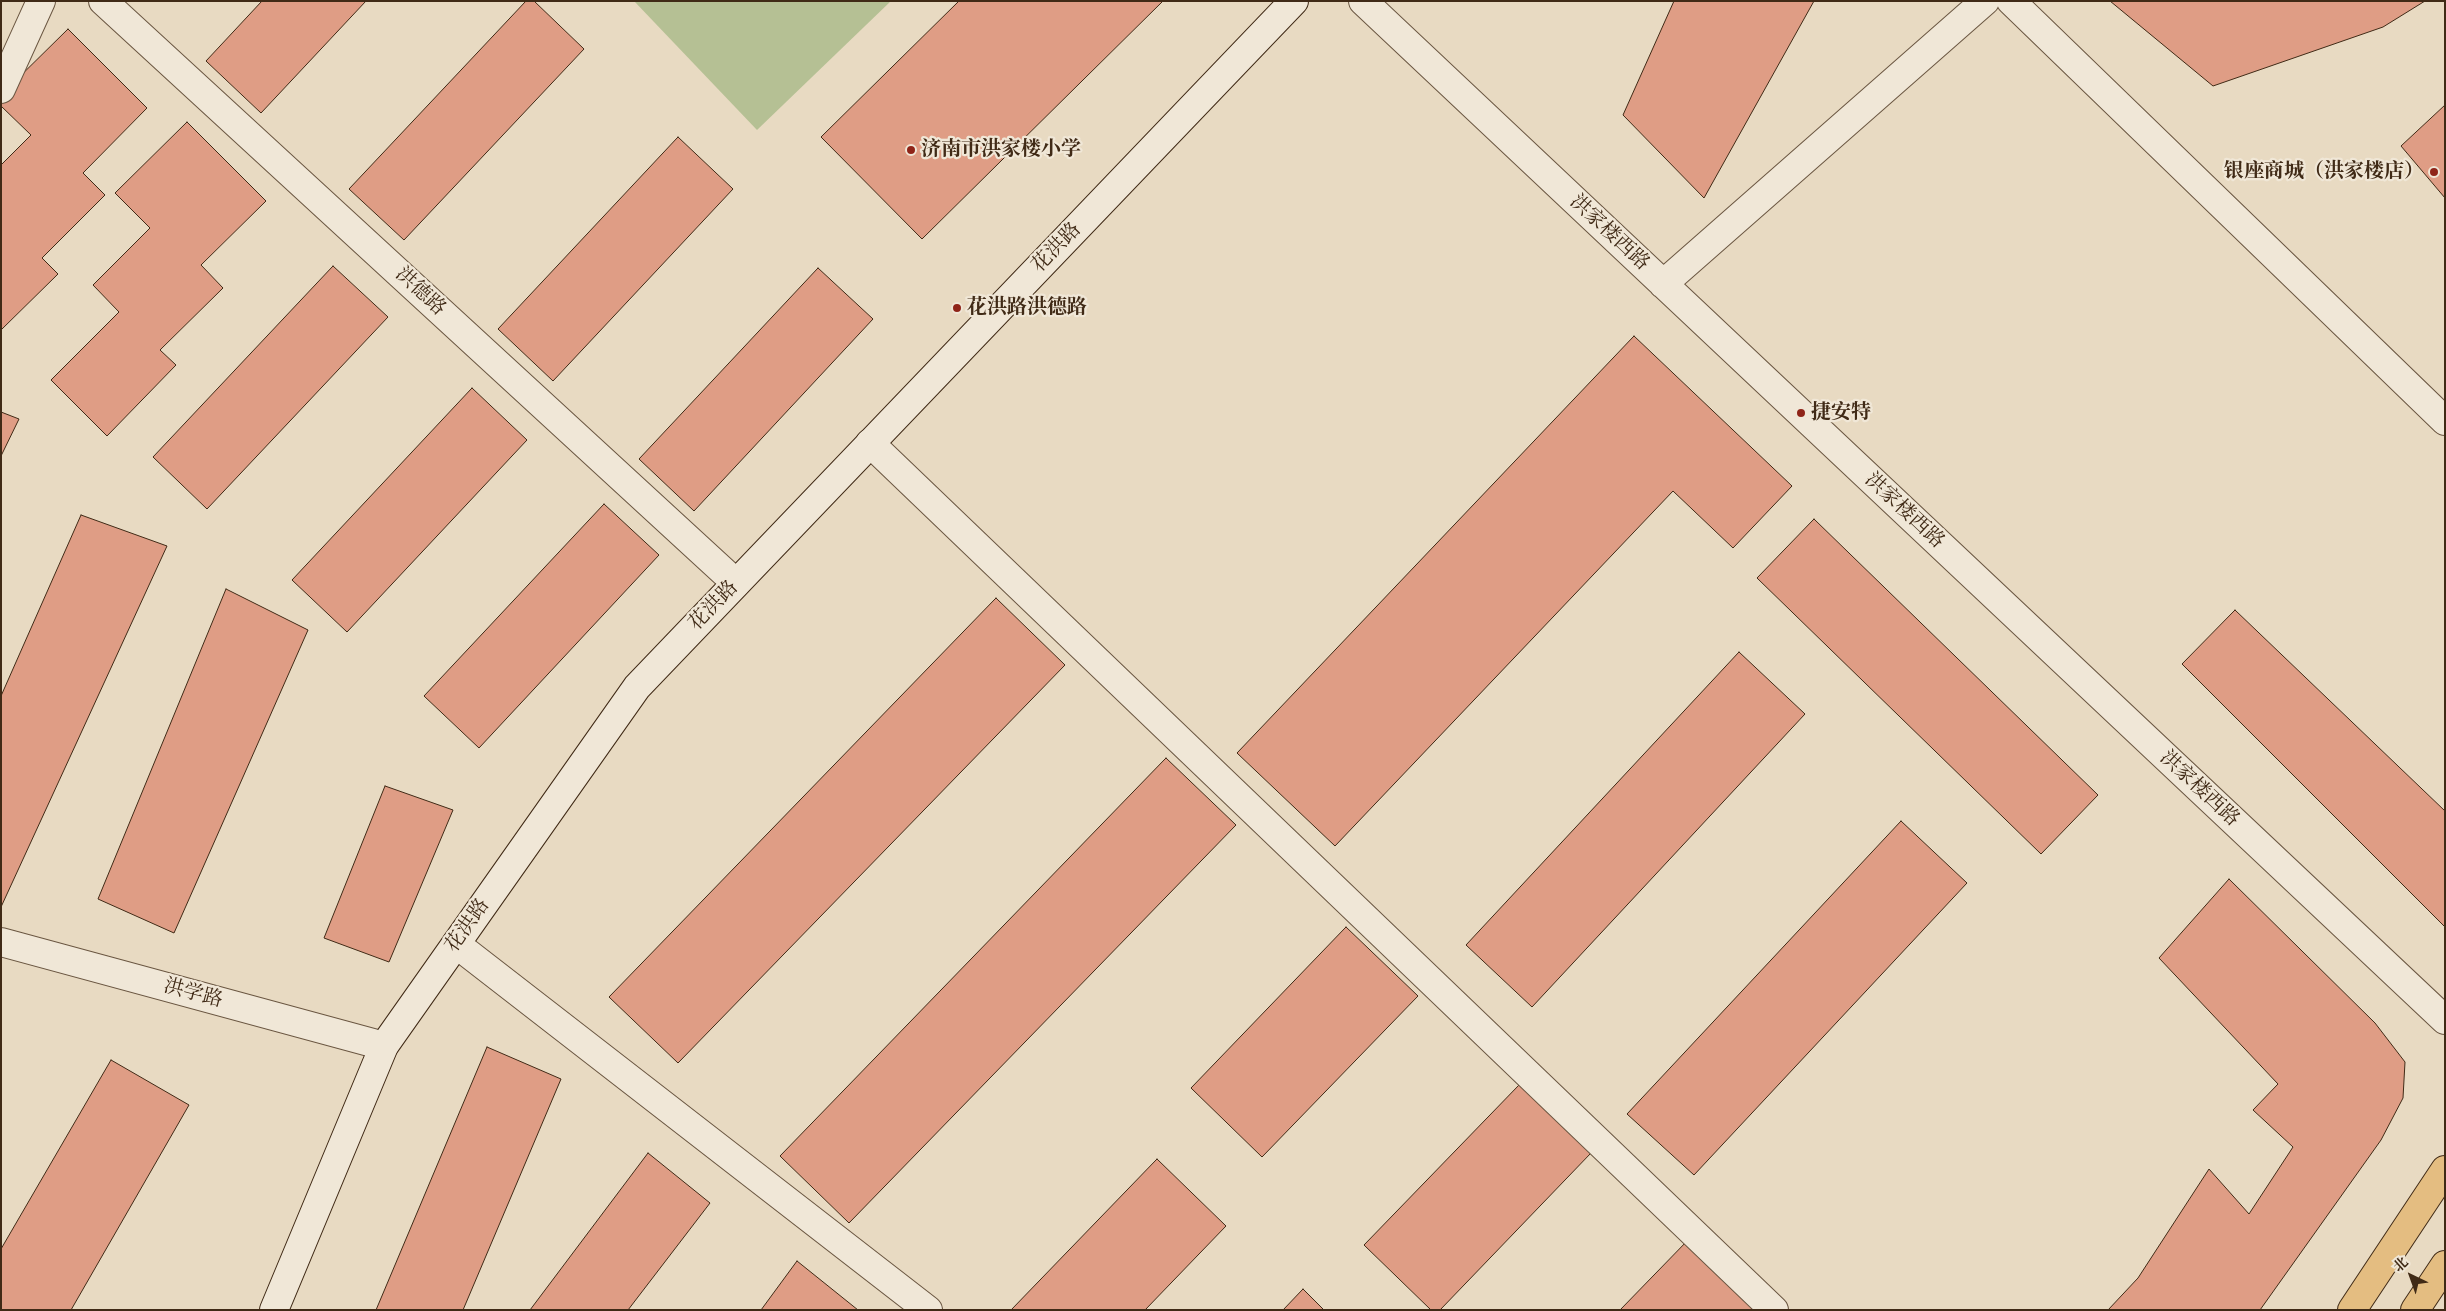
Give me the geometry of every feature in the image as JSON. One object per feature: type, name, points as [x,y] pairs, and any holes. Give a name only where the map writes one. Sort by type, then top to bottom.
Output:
[{"type":"main road","points":[[2352,1310],[2445,1170]]},
{"type":"main road","points":[[2415,1310],[2445,1266]]},
{"type":"street","points":[[1,89],[41,1]]},
{"type":"street","name":"洪德路","points":[[103,1],[736,583]]},
{"type":"street","name":"花洪路","points":[[274,1310],[384,1046],[637,687],[1294,1]]},
{"type":"street","name":"洪家楼西路","points":[[1363,1],[2445,1020]]},
{"type":"street","points":[[1664,284],[1985,1]]},
{"type":"street","points":[[2011,1],[2445,421]]},
{"type":"street","points":[[870,443],[1774,1310]]},
{"type":"street","name":"洪学路","points":[[1,942],[384,1046]]},
{"type":"street","points":[[456,944],[928,1310]]},
{"type":"green space","points":[[634,1],[891,1],[757,130]]},
{"type":"building","points":[[262,1],[366,1],[261,113],[206,61]]},
{"type":"building","points":[[526,1],[534,1],[584,49],[404,240],[349,189]]},
{"type":"building","points":[[959,1],[1163,1],[922,239],[821,137]]},
{"type":"building","points":[[1674,1],[1814,1],[1704,198],[1623,115]]},
{"type":"building","points":[[2110,1],[2425,1],[2383,27],[2213,86]]},
{"type":"building","points":[[68,29],[147,108],[83,173],[105,195],[42,258],[58,274],[1,330],[1,165],[31,135],[1,106],[1,95]]},
{"type":"building","name":"银座商城（洪家楼店）","points":[[2445,105],[2445,198],[2401,146]]},
{"type":"building","points":[[187,122],[266,201],[201,265],[223,288],[160,350],[176,365],[107,436],[51,380],[119,312],[93,285],[150,228],[115,193]]},
{"type":"building","points":[[678,137],[733,189],[553,381],[498,329]]},
{"type":"building","points":[[333,266],[388,317],[207,509],[153,457]]},
{"type":"building","points":[[818,268],[873,319],[694,511],[639,459]]},
{"type":"building","points":[[1634,336],[1792,486],[1733,548],[1673,491],[1335,846],[1237,753]]},
{"type":"building","points":[[472,388],[527,440],[347,632],[292,580]]},
{"type":"building","points":[[1,412],[19,419],[1,456]]},
{"type":"building","points":[[604,504],[659,555],[479,748],[424,696]]},
{"type":"building","points":[[81,515],[167,546],[1,907],[1,696]]},
{"type":"building","points":[[1814,519],[2098,795],[2041,854],[1757,578]]},
{"type":"building","points":[[226,589],[308,630],[174,933],[98,899]]},
{"type":"building","points":[[996,598],[1065,665],[678,1063],[609,997]]},
{"type":"building","points":[[2235,610],[2445,811],[2445,927],[2182,664]]},
{"type":"building","points":[[1739,652],[1805,714],[1532,1007],[1466,945]]},
{"type":"building","points":[[1166,758],[1236,825],[849,1223],[780,1156]]},
{"type":"building","points":[[385,786],[453,810],[389,962],[324,938]]},
{"type":"building","points":[[1901,821],[1967,883],[1694,1175],[1627,1114]]},
{"type":"building","points":[[2229,879],[2375,1023],[2405,1062],[2403,1098],[2381,1140],[2260,1310],[2108,1310],[2138,1278],[2209,1169],[2249,1214],[2293,1147],[2253,1110],[2278,1084],[2159,958]]},
{"type":"building","points":[[1346,927],[1418,996],[1262,1157],[1191,1088]]},
{"type":"building","points":[[487,1047],[561,1079],[463,1310],[376,1310]]},
{"type":"building","points":[[111,1060],[189,1105],[71,1310],[1,1310],[1,1249]]},
{"type":"building","points":[[1520,1084],[1591,1153],[1440,1310],[1431,1310],[1364,1245]]},
{"type":"building","points":[[648,1153],[710,1203],[628,1310],[530,1310]]},
{"type":"building","points":[[1157,1159],[1226,1226],[1145,1310],[1011,1310]]},
{"type":"building","points":[[1690,1238],[1760,1310],[1620,1310]]},
{"type":"building","points":[[797,1261],[858,1310],[761,1310]]},
{"type":"building","points":[[1303,1289],[1324,1310],[1283,1310]]},
{"type":"place","name":"济南市洪家楼小学","points":[[911,150]]},
{"type":"place","name":"银座商城（洪家楼店）","points":[[2434,172]]},
{"type":"place","name":"花洪路洪德路","points":[[957,308]]},
{"type":"place","name":"捷安特","points":[[1801,413]]}]
